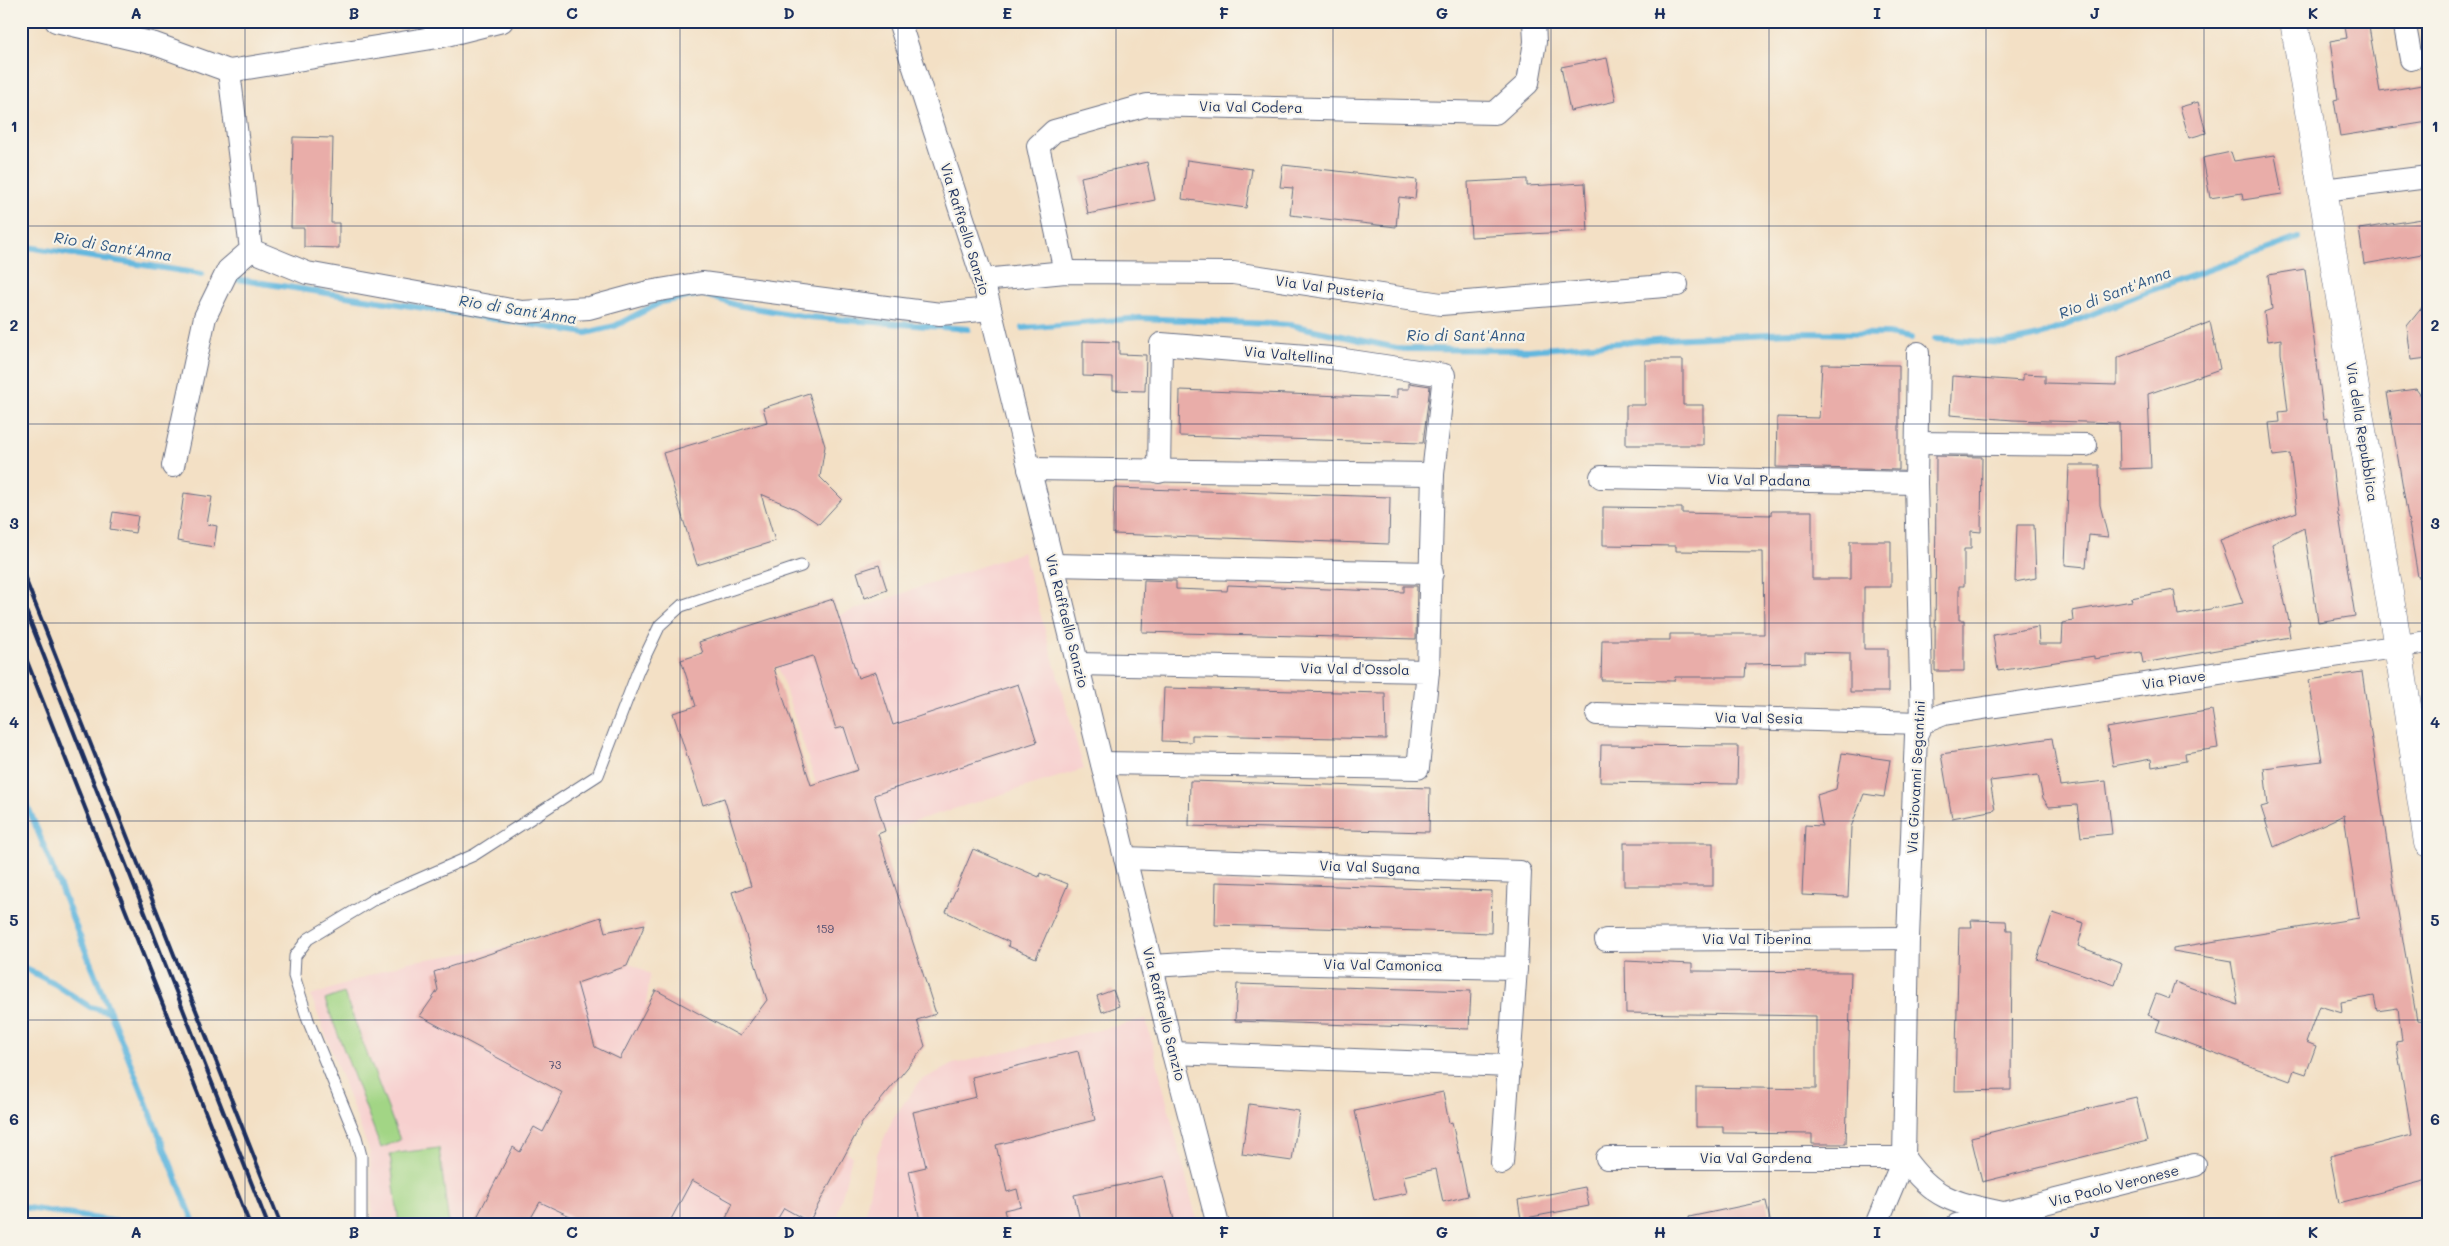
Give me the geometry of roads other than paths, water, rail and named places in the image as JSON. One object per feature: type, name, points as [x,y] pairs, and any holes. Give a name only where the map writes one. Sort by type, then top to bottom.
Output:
[{"type":"main road","name":"Via della Repubblica","points":[[2294,21],[2324,190],[2428,843]]},
{"type":"street","points":[[56,21],[155,44],[228,72],[438,37],[502,21]]},
{"type":"street","name":"Via Raffaello Sanzio","points":[[899,21],[990,309],[1173,1053],[1218,1225]]},
{"type":"street","name":"Via Val Codera","points":[[1065,272],[1038,146],[1054,131],[1147,106],[1494,113],[1528,82],[1535,42],[1534,21]]},
{"type":"street","points":[[2404,21],[2411,59]]},
{"type":"street","points":[[228,72],[251,250]]},
{"type":"street","points":[[2324,190],[2428,177]]},
{"type":"street","points":[[251,250],[307,273],[522,312],[589,308],[648,292],[702,283],[940,314],[990,309]]},
{"type":"street","points":[[173,466],[205,317],[228,270],[251,250]]},
{"type":"street","name":"Via Val Pusteria","points":[[982,280],[1065,272],[1233,273],[1441,304],[1677,285]]},
{"type":"street","name":"Via Valtellina","points":[[1159,472],[1161,344],[1332,358],[1444,375],[1433,474],[1432,573],[1428,671]]},
{"type":"street","name":"Via Giovanni Segantini","points":[[1876,1225],[1904,1158],[1908,938],[1916,735],[1922,723],[1916,483],[1918,353]]},
{"type":"street","points":[[1917,443],[2086,445]]},
{"type":"street","points":[[1029,469],[1433,474]]},
{"type":"street","name":"Via Val Padana","points":[[1601,477],[1916,483]]},
{"type":"street","points":[[1053,566],[1432,573]]},
{"type":"street","name":"Via Piave","points":[[1922,723],[1944,714],[2428,642]]},
{"type":"street","name":"Via Val d'Ossola","points":[[1077,664],[1428,671],[1418,768],[1102,763]]},
{"type":"street","name":"Via Val Sesia","points":[[1597,714],[1922,723]]},
{"type":"street","name":"Via Val Sugana","points":[[1125,858],[1520,872],[1516,968]]},
{"type":"street","name":"Via Val Tiberina","points":[[1606,940],[1908,938]]},
{"type":"street","name":"Via Val Camonica","points":[[1152,966],[1219,962],[1516,968]]},
{"type":"street","points":[[1502,1163],[1516,968]]},
{"type":"street","points":[[1173,1053],[1510,1066]]},
{"type":"street","name":"Via Val Gardena","points":[[1607,1158],[1904,1158]]},
{"type":"street","name":"Via Paolo Veronese","points":[[1904,1158],[1919,1179],[1954,1203],[2003,1213]]},
{"type":"street","name":"Via Paolo Veronese","points":[[1957,1225],[2195,1165]]},
{"type":"lane","points":[[361,1225],[361,1156],[356,1137],[308,1020],[294,976],[295,956],[308,939],[359,908],[376,898],[474,855],[598,775],[638,671],[660,625],[681,606],[801,566]]},
{"type":"waterway","name":"Rio di Sant'Anna","points":[[1935,339],[2005,343],[2039,336],[2141,294],[2298,238]]},
{"type":"waterway","name":"Rio di Sant'Anna","points":[[21,246],[202,274]]},
{"type":"waterway","name":"Rio di Sant'Anna","points":[[236,279],[586,333],[615,326],[661,302],[702,294],[736,305],[808,317],[968,329]]},
{"type":"waterway","name":"Rio di Sant'Anna","points":[[1023,328],[1140,318],[1291,325],[1401,349],[1529,350],[1668,339],[1789,333],[1888,334],[1911,338]]},
{"type":"waterway","points":[[21,789],[195,1225]]},
{"type":"waterway","points":[[21,966],[55,984],[90,1007],[110,1012]]},
{"type":"waterway","points":[[21,1207],[138,1225]]},
{"type":"railway","points":[[21,568],[281,1225]]},
{"type":"railway","points":[[21,598],[268,1225]]},
{"type":"railway","points":[[21,646],[250,1225]]}]
